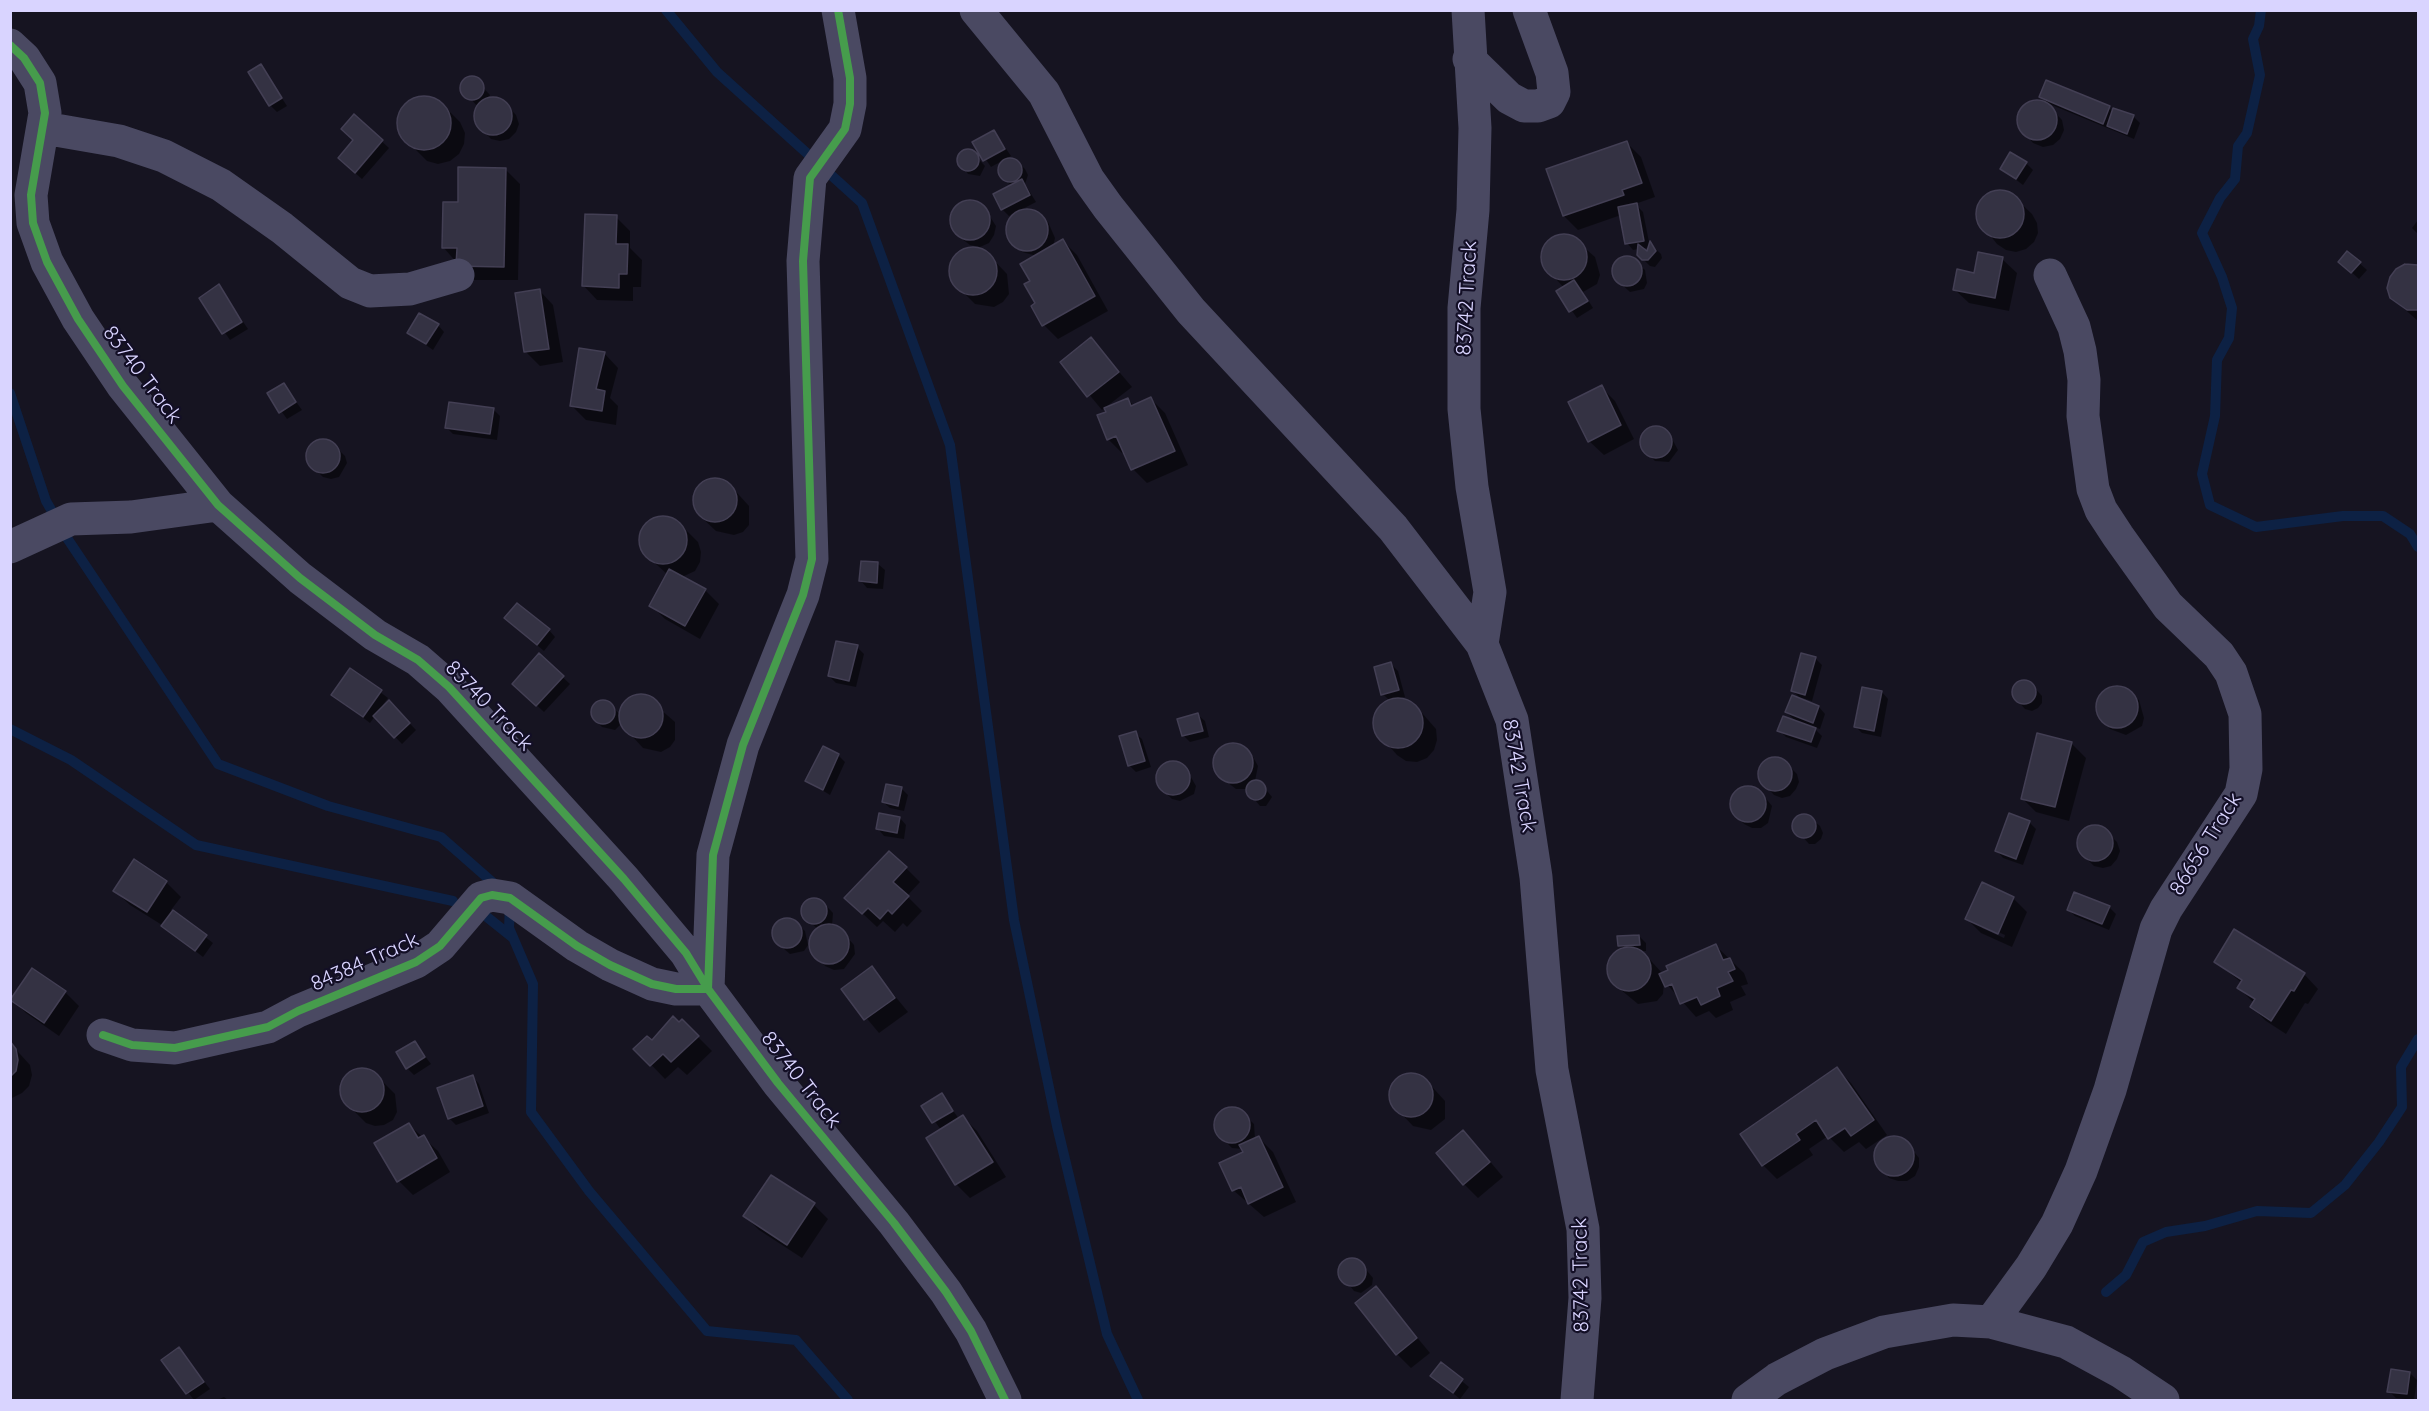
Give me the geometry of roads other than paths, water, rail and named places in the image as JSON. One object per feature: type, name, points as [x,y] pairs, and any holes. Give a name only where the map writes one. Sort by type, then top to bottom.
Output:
[{"type":"street","points":[[708,989],[713,855],[743,745],[803,595],[812,559],[803,261],[810,178],[845,129],[850,104],[850,78],[838,10]]},
{"type":"street","points":[[976,10],[1044,93],[1088,179],[1107,207],[1191,311],[1393,528],[1482,644]]},
{"type":"street","name":"83742 Track","points":[[1468,10],[1469,59],[1475,128],[1473,210],[1464,308],[1464,409],[1472,487],[1490,592],[1482,644],[1512,720],[1536,878],[1554,1079],[1583,1229],[1585,1298],[1577,1401]]},
{"type":"street","points":[[1469,59],[1509,98],[1524,106],[1538,106],[1549,102],[1554,92],[1552,74],[1529,10]]},
{"type":"street","name":"83740 Track","points":[[10,45],[24,58],[40,83],[45,113],[44,128],[35,160],[31,195],[33,223],[47,262],[78,319],[123,386],[218,505],[300,578],[375,635],[418,660],[449,687],[624,879],[686,953],[708,989],[778,1083],[894,1223],[946,1292],[970,1331],[1005,1401]]},
{"type":"street","points":[[44,128],[119,141],[164,156],[221,185],[282,228],[350,283],[370,291],[410,289],[458,275]]},
{"type":"street","name":"86656 Track","points":[[1991,1322],[2031,1267],[2067,1203],[2110,1090],[2156,929],[2166,909],[2241,794],[2246,769],[2245,714],[2231,673],[2219,655],[2168,606],[2101,510],[2093,489],[2083,416],[2084,380],[2080,351],[2074,327],[2050,275]]},
{"type":"street","points":[[10,547],[71,519],[131,517],[218,505]]},
{"type":"street","name":"84384 Track","points":[[103,1035],[132,1045],[175,1048],[268,1027],[416,962],[440,946],[481,898],[492,895],[510,898],[577,946],[610,965],[652,984],[676,989],[708,989]]},
{"type":"street","points":[[1749,1401],[1777,1379],[1825,1354],[1884,1332],[1953,1320],[1991,1322],[2066,1342],[2121,1372],[2163,1401]]},
{"type":"waterway","points":[[666,10],[717,72],[862,203],[950,445],[1014,920],[1057,1126],[1107,1334],[1138,1400]]},
{"type":"waterway","points":[[2261,10],[2259,26],[2253,39],[2260,75],[2247,133],[2238,146],[2235,179],[2220,198],[2202,233],[2222,277],[2232,308],[2229,338],[2217,360],[2215,416],[2202,474],[2210,505],[2256,527],[2343,516],[2383,516],[2410,534],[2418,547]]},
{"type":"waterway","points":[[10,393],[46,501],[53,513]]},
{"type":"waterway","points":[[67,538],[218,764],[328,806],[441,837],[499,888]]},
{"type":"waterway","points":[[10,729],[71,760],[196,845],[453,901]]},
{"type":"waterway","points":[[510,905],[509,928],[533,984],[531,1112],[589,1191],[707,1331],[796,1340],[848,1400]]},
{"type":"waterway","points":[[487,917],[512,937]]},
{"type":"waterway","points":[[2106,1292],[2126,1275],[2143,1242],[2166,1232],[2205,1226],[2257,1211],[2311,1213],[2345,1185],[2379,1142],[2402,1107],[2401,1067],[2418,1039]]}]
